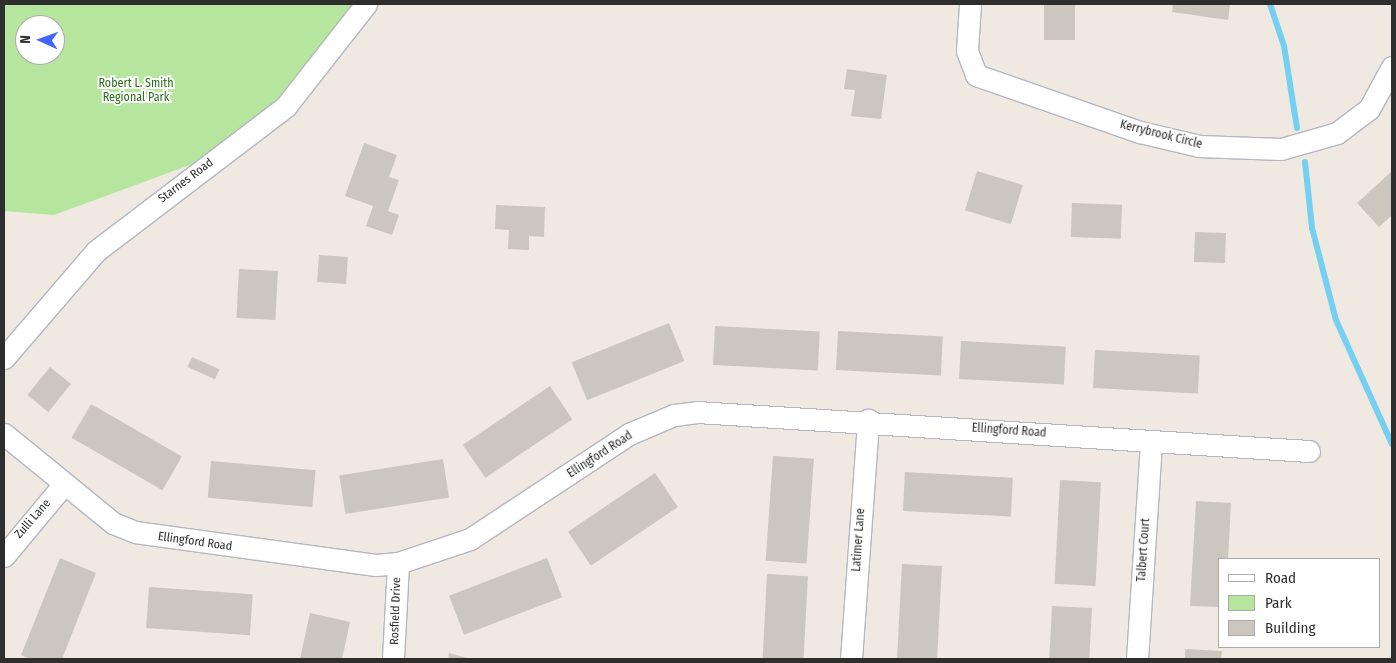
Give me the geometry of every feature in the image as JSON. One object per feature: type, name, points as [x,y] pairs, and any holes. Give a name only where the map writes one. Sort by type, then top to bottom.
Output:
[{"type":"street","name":"Starnes Road","points":[[4,358],[96,251],[286,106],[366,4]]},
{"type":"street","name":"Kerrybrook Circle","points":[[970,4],[967,51],[976,75],[1140,132],[1200,146],[1281,149],[1337,133],[1369,109],[1392,67]]},
{"type":"street","name":"Ellingford Road","points":[[4,434],[113,523],[152,536],[362,564],[398,563],[470,539],[629,434],[674,415],[697,412],[868,420],[1151,442],[1309,451]]},
{"type":"street","name":"Latimer Lane","points":[[851,659],[868,420]]},
{"type":"street","name":"Talbert Court","points":[[1136,659],[1151,442]]},
{"type":"street","name":"Zulli Lane","points":[[4,556],[64,484]]},
{"type":"street","name":"Rosfield Drive","points":[[393,659],[398,563]]},
{"type":"green space","name":"Robert L. Smith Regional Park","points":[[4,4],[350,4],[361,11],[299,91],[225,152],[54,215],[4,211]]},
{"type":"building","points":[[1044,4],[1075,4],[1075,40],[1044,40]]},
{"type":"building","points":[[1173,4],[1230,4],[1228,20],[1172,12]]},
{"type":"building","points":[[847,69],[887,75],[881,119],[851,116],[855,90],[844,89]]},
{"type":"building","points":[[364,143],[397,155],[389,177],[399,180],[388,211],[399,215],[392,235],[366,226],[373,206],[345,196]]},
{"type":"building","points":[[977,171],[1023,185],[1011,224],[965,210]]},
{"type":"building","points":[[1392,171],[1392,215],[1379,227],[1357,203]]},
{"type":"building","points":[[1072,203],[1122,205],[1121,239],[1071,237]]},
{"type":"building","points":[[496,205],[545,207],[544,237],[529,236],[529,250],[508,249],[509,230],[495,229]]},
{"type":"building","points":[[1195,232],[1226,233],[1225,263],[1194,262]]},
{"type":"building","points":[[319,255],[348,257],[346,284],[317,282]]},
{"type":"building","points":[[239,269],[278,271],[275,320],[236,318]]},
{"type":"building","points":[[669,323],[684,361],[587,400],[572,362]]},
{"type":"building","points":[[715,326],[820,331],[818,370],[713,365]]},
{"type":"building","points":[[838,331],[943,336],[941,375],[836,370]]},
{"type":"building","points":[[961,341],[1066,346],[1064,384],[959,379]]},
{"type":"building","points":[[1095,350],[1200,355],[1198,393],[1093,388]]},
{"type":"building","points":[[192,357],[219,369],[215,379],[188,367]]},
{"type":"building","points":[[50,367],[71,384],[48,412],[27,395]]},
{"type":"building","points":[[550,386],[572,419],[485,478],[463,445]]},
{"type":"building","points":[[91,404],[182,456],[162,490],[72,438]]},
{"type":"building","points":[[773,456],[814,459],[807,564],[766,561]]},
{"type":"building","points":[[443,459],[449,498],[345,514],[339,475]]},
{"type":"building","points":[[211,461],[316,470],[312,507],[208,498]]},
{"type":"building","points":[[905,472],[1013,478],[1011,517],[903,511]]},
{"type":"building","points":[[655,473],[678,507],[591,566],[568,532]]},
{"type":"building","points":[[1060,480],[1101,482],[1096,586],[1055,584]]},
{"type":"building","points":[[1196,501],[1231,503],[1228,558],[1218,558],[1218,607],[1190,606]]},
{"type":"building","points":[[60,558],[96,573],[62,659],[30,659],[21,655]]},
{"type":"building","points":[[547,558],[562,597],[464,635],[449,596]]},
{"type":"building","points":[[902,564],[942,566],[937,659],[897,659]]},
{"type":"building","points":[[767,574],[808,576],[804,659],[763,659]]},
{"type":"building","points":[[149,587],[253,594],[250,635],[146,628]]},
{"type":"building","points":[[1052,606],[1092,608],[1089,659],[1049,659]]},
{"type":"building","points":[[310,613],[350,622],[342,659],[300,659]]},
{"type":"building","points":[[1185,649],[1222,651],[1221,659],[1185,659]]},
{"type":"building","points":[[449,653],[471,659],[448,659]]},
{"type":"waterway","points":[[1270,4],[1284,46],[1297,128]]},
{"type":"waterway","points":[[1305,162],[1312,228],[1336,320],[1392,444]]}]
